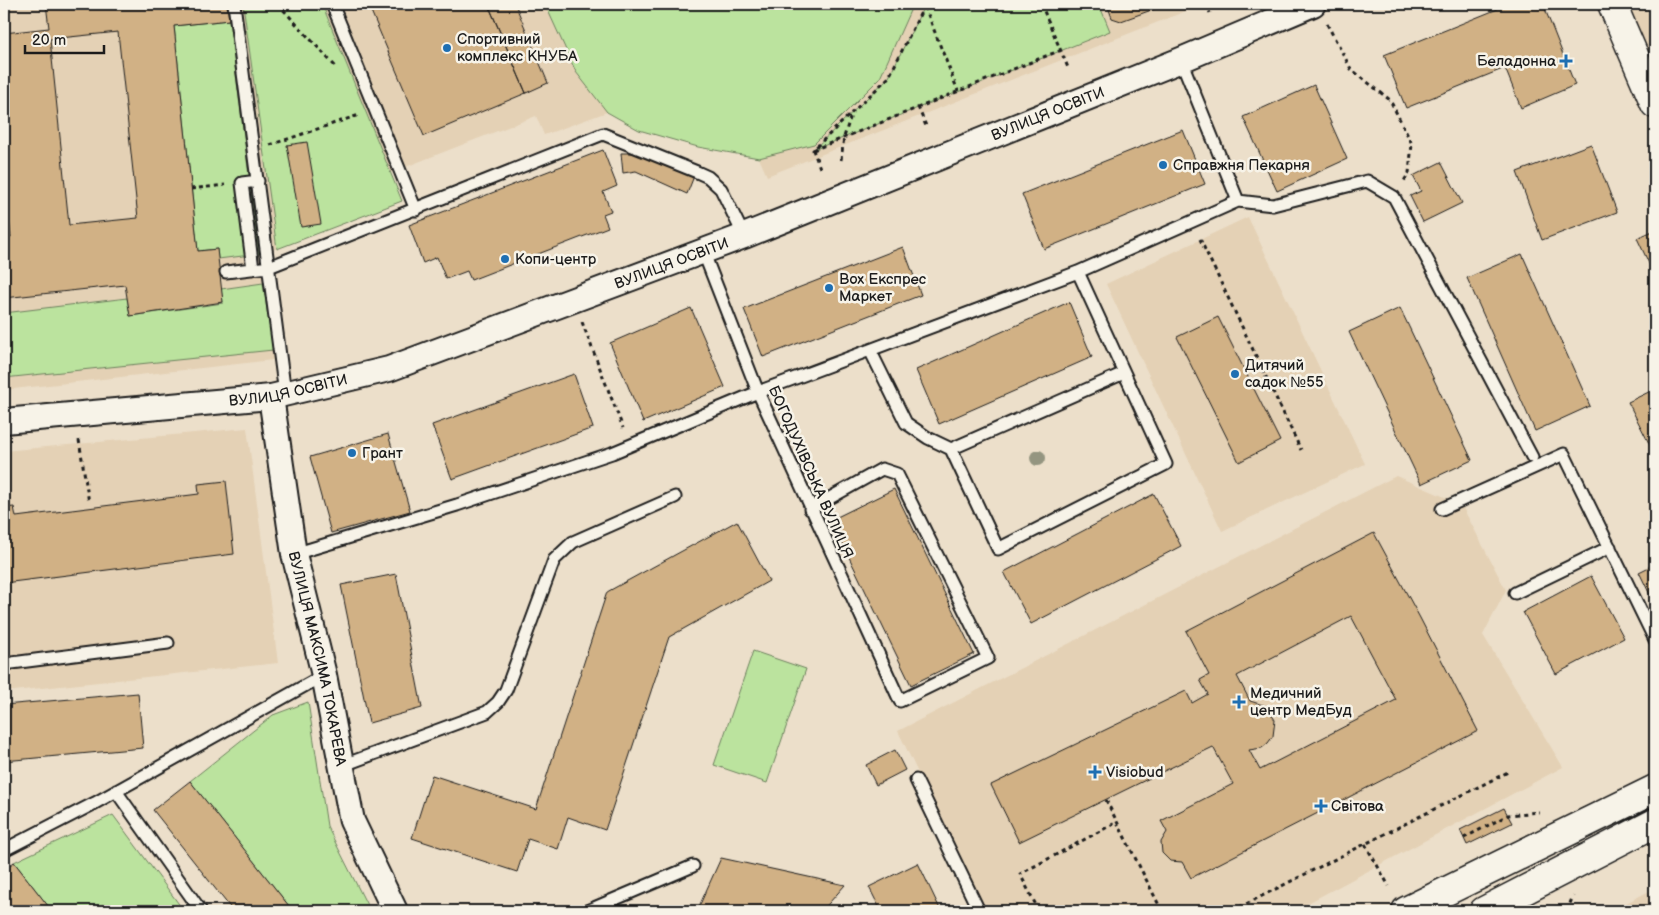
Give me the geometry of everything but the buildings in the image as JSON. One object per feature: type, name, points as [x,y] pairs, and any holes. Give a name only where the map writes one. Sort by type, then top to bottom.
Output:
[{"type":"main road","points":[[1612,4],[1655,104]]},
{"type":"main road","points":[[1406,911],[1655,789]]},
{"type":"main road","points":[[1484,911],[1655,823]]},
{"type":"street","name":"ВУЛИЦЯ ОСВІТИ","points":[[4,421],[278,396],[389,369],[744,236],[1181,60],[1319,12]]},
{"type":"street","name":"ВУЛИЦЯ МАКСИМА ТОКАРЕВА","points":[[278,396],[294,554],[324,674],[352,821],[395,911]]},
{"type":"lane","points":[[234,4],[269,267],[278,396]]},
{"type":"lane","points":[[332,4],[416,210]]},
{"type":"lane","points":[[1181,60],[1238,201]]},
{"type":"lane","points":[[226,272],[269,267],[416,210],[566,147],[603,134],[697,172],[716,183],[721,189],[744,236]]},
{"type":"lane","points":[[253,269],[242,183],[258,181]]},
{"type":"lane","points":[[294,554],[457,505],[630,445],[758,392],[1078,272],[1238,201],[1273,206],[1366,181],[1394,198],[1532,457]]},
{"type":"lane","name":"БОГОДУХІВСЬКА ВУЛИЦЯ","points":[[703,251],[758,392],[810,509],[900,701],[988,658],[897,474],[882,469],[810,509]]},
{"type":"lane","points":[[870,350],[906,423],[928,438],[951,449],[998,549],[1166,464],[1078,272]]},
{"type":"lane","points":[[951,449],[1124,373]]},
{"type":"lane","points":[[1442,510],[1564,454],[1655,640]]},
{"type":"lane","points":[[342,766],[486,712],[498,702],[506,690],[554,560],[573,542],[675,497]]},
{"type":"lane","points":[[1515,593],[1610,547]]},
{"type":"lane","points":[[4,664],[31,663],[168,643]]},
{"type":"lane","points":[[4,850],[116,791],[324,674]]},
{"type":"lane","points":[[916,780],[979,911]]},
{"type":"lane","points":[[116,791],[201,911]]},
{"type":"lane","points":[[587,911],[693,866]]},
{"type":"path","points":[[278,4],[336,67]]},
{"type":"path","points":[[1041,4],[1069,70]]},
{"type":"path","points":[[1206,4],[1210,13]]},
{"type":"path","points":[[924,5],[958,91]]},
{"type":"path","points":[[813,150],[889,77],[924,5]]},
{"type":"path","points":[[1319,12],[1351,69],[1390,100],[1412,144],[1409,173],[1394,198]]},
{"type":"path","points":[[813,150],[1061,50]]},
{"type":"path","points":[[918,107],[926,126]]},
{"type":"path","points":[[254,151],[375,110]]},
{"type":"path","points":[[841,160],[844,137],[853,112]]},
{"type":"path","points":[[813,150],[820,168]]},
{"type":"path","points":[[191,189],[242,183]]},
{"type":"path","points":[[1193,222],[1301,450]]},
{"type":"path","points":[[582,322],[630,445]]},
{"type":"path","points":[[79,436],[89,503]]},
{"type":"path","points":[[1232,911],[1508,772]]},
{"type":"path","points":[[1106,800],[1162,911]]},
{"type":"path","points":[[1464,838],[1508,815],[1539,812]]},
{"type":"path","points":[[1040,911],[1020,874],[1117,822]]},
{"type":"path","points":[[1365,844],[1389,886]]},
{"type":"path","points":[[1567,911],[1573,896]]},
{"type":"shaded area","points":[[4,4],[1204,4],[767,176],[759,158],[698,147],[639,130],[607,112],[544,135],[536,116],[390,173],[402,201],[267,252],[281,359],[4,390]]},
{"type":"shaded area","points":[[1624,4],[1655,4],[1655,70]]},
{"type":"shaded area","name":"Дитячий садок №55","points":[[1248,217],[1365,464],[1222,531],[1106,284]]},
{"type":"shaded area","points":[[247,428],[278,663],[4,692],[4,451]]},
{"type":"shaded area","name":"Медичний центр МедБуд","points":[[1396,476],[1461,504],[1506,590],[1483,635],[1563,767],[1293,911],[984,911],[898,731]]},
{"type":"shaded area","points":[[1655,888],[1655,911],[1611,911]]},
{"type":"green space","points":[[243,4],[322,4],[402,201],[277,249]]},
{"type":"green space","points":[[545,4],[913,4],[880,78],[814,144],[759,158],[698,147],[639,130],[607,112],[576,72]]},
{"type":"green space","points":[[925,4],[1099,4],[1110,31],[813,150],[889,77]]},
{"type":"green space","points":[[229,20],[259,254],[218,259],[217,249],[198,251],[174,26]]},
{"type":"green space","points":[[263,283],[273,350],[4,378],[4,313],[127,298],[130,316],[223,303],[221,289]]},
{"type":"green space","points":[[753,651],[806,669],[767,783],[714,765]]},
{"type":"green space","points":[[308,702],[327,826],[370,911],[293,911],[190,781],[273,715]]},
{"type":"green space","points":[[113,815],[184,911],[52,911],[14,862]]},
{"type":"place","name":"Спортивний комплекс КНУБА","points":[[447,48]]},
{"type":"place","name":"Беладонна","points":[[1566,61]]},
{"type":"place","name":"Справжня Пекарня","points":[[1163,165]]},
{"type":"place","name":"Копи-центр","points":[[505,259]]},
{"type":"place","name":"Box Експрес Маркет","points":[[829,288]]},
{"type":"place","name":"Дитячий садок №55","points":[[1235,374]]},
{"type":"place","name":"Грант","points":[[352,453]]},
{"type":"place","name":"Медичний центр МедБуд","points":[[1239,702]]},
{"type":"place","name":"Visiobud","points":[[1095,772]]},
{"type":"place","name":"Світова","points":[[1321,806]]}]
